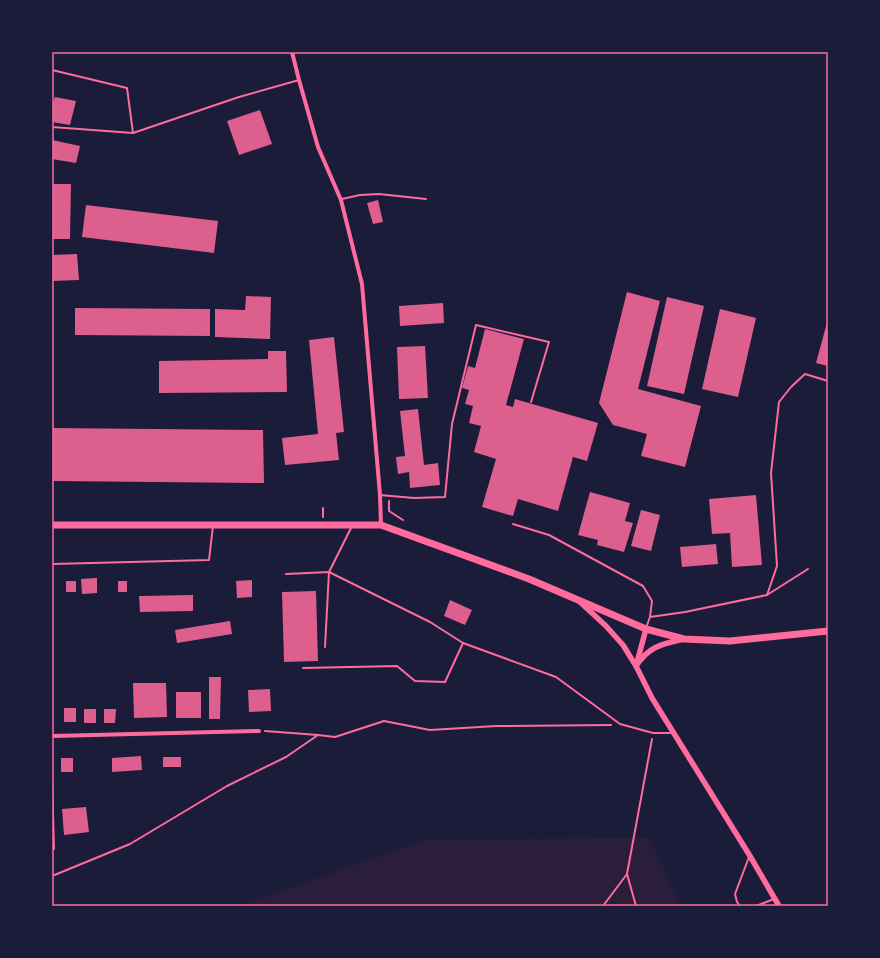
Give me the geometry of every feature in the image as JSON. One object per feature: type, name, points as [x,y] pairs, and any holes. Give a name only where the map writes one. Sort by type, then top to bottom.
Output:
[{"type":"main road","points":[[52,525],[381,525],[529,579],[646,629],[684,639],[730,641],[828,631]]},
{"type":"street","points":[[292,52],[318,147],[341,200],[362,284],[380,495],[381,525]]},
{"type":"street","points":[[578,600],[606,626],[636,666],[672,733],[750,856],[779,906]]},
{"type":"street","points":[[636,666],[646,629]]},
{"type":"street","points":[[636,666],[642,657],[652,648],[665,643],[684,639]]},
{"type":"street","points":[[52,736],[259,731]]},
{"type":"lane","points":[[52,70],[127,88],[133,133]]},
{"type":"lane","points":[[52,127],[133,133],[239,97],[299,80]]},
{"type":"lane","points":[[341,200],[360,195],[379,194],[426,198]]},
{"type":"lane","points":[[380,495],[414,498],[445,497],[452,424],[476,325],[550,342],[531,402]]},
{"type":"lane","points":[[767,595],[777,566],[771,473],[779,402],[791,387],[805,374],[828,381]]},
{"type":"lane","points":[[513,524],[549,535],[643,586],[652,601],[650,617],[646,629]]},
{"type":"lane","points":[[52,564],[209,560],[213,525]]},
{"type":"lane","points":[[324,647],[329,572],[352,525]]},
{"type":"lane","points":[[650,617],[685,612],[767,595],[808,569]]},
{"type":"lane","points":[[286,574],[329,572],[430,622],[463,643],[556,677],[620,724],[653,733],[672,733]]},
{"type":"lane","points":[[303,668],[397,666],[414,681],[445,682],[463,643]]},
{"type":"lane","points":[[52,778],[54,849]]},
{"type":"lane","points":[[740,906],[737,902],[736,894],[750,856]]},
{"type":"lane","points":[[756,906],[774,898]]},
{"type":"path","points":[[388,496],[389,511],[403,520]]},
{"type":"path","points":[[259,731],[335,737],[384,721],[430,730],[496,726],[620,724]]},
{"type":"path","points":[[636,906],[627,874],[653,733]]},
{"type":"path","points":[[52,876],[130,844],[227,786],[286,757],[318,735]]},
{"type":"path","points":[[603,906],[627,874]]},
{"type":"shaded area","points":[[649,838],[682,906],[240,906],[424,840]]},
{"type":"building","points":[[55,97],[76,101],[70,125],[52,122],[52,107]]},
{"type":"building","points":[[260,110],[272,144],[239,155],[227,121]]},
{"type":"building","points":[[52,140],[80,146],[76,163],[52,159]]},
{"type":"building","points":[[52,184],[71,184],[70,239],[52,239]]},
{"type":"building","points":[[378,200],[383,222],[373,224],[367,203]]},
{"type":"building","points":[[86,205],[218,221],[214,253],[82,237]]},
{"type":"building","points":[[77,254],[79,280],[52,281],[52,255]]},
{"type":"building","points":[[627,292],[660,301],[638,389],[701,406],[685,467],[641,456],[647,434],[613,425],[599,403]]},
{"type":"building","points":[[246,296],[271,297],[270,339],[215,337],[215,309],[245,310]]},
{"type":"building","points":[[667,297],[704,306],[684,394],[647,386]]},
{"type":"building","points":[[443,303],[444,323],[400,326],[399,306]]},
{"type":"building","points":[[75,308],[210,309],[210,336],[75,335]]},
{"type":"building","points":[[720,309],[756,318],[738,397],[702,389]]},
{"type":"building","points":[[828,319],[828,366],[816,363]]},
{"type":"building","points":[[485,329],[524,339],[506,405],[513,407],[515,399],[598,423],[587,461],[573,457],[558,511],[518,499],[513,516],[482,507],[496,459],[474,452],[481,426],[469,423],[473,406],[465,404],[469,390],[462,388],[468,366],[475,368]]},
{"type":"building","points":[[334,337],[344,432],[336,433],[339,460],[285,465],[282,438],[318,434],[309,340]]},
{"type":"building","points":[[425,346],[428,398],[399,399],[397,347]]},
{"type":"building","points":[[268,351],[286,351],[287,392],[159,393],[159,361],[268,359]]},
{"type":"building","points":[[418,409],[424,465],[438,463],[440,485],[410,488],[409,472],[398,474],[396,457],[405,456],[400,411]]},
{"type":"building","points":[[52,428],[263,430],[264,483],[52,481]]},
{"type":"building","points":[[590,492],[630,503],[625,521],[633,523],[624,552],[597,545],[598,540],[578,535]]},
{"type":"building","points":[[756,495],[762,565],[732,567],[730,533],[712,534],[709,499]]},
{"type":"building","points":[[641,510],[660,515],[651,551],[631,546]]},
{"type":"building","points":[[716,544],[718,564],[682,567],[680,547]]},
{"type":"building","points":[[97,578],[97,593],[82,594],[81,579]]},
{"type":"building","points":[[252,580],[252,597],[237,598],[236,581]]},
{"type":"building","points":[[66,581],[76,581],[76,592],[66,592]]},
{"type":"building","points":[[118,581],[127,581],[127,592],[118,592]]},
{"type":"building","points":[[316,591],[318,661],[284,662],[282,592]]},
{"type":"building","points":[[193,595],[193,611],[140,612],[139,596]]},
{"type":"building","points":[[450,600],[472,610],[465,625],[444,616]]},
{"type":"building","points":[[230,621],[232,634],[177,643],[175,630]]},
{"type":"building","points":[[209,677],[221,677],[220,719],[209,719]]},
{"type":"building","points":[[133,683],[166,683],[167,717],[134,718]]},
{"type":"building","points":[[270,689],[271,711],[249,712],[248,690]]},
{"type":"building","points":[[176,692],[201,692],[201,718],[176,718]]},
{"type":"building","points":[[64,708],[76,708],[76,722],[64,722]]},
{"type":"building","points":[[84,709],[96,709],[96,723],[84,723]]},
{"type":"building","points":[[104,709],[116,709],[115,723],[104,723]]},
{"type":"building","points":[[141,756],[142,770],[112,772],[112,758]]},
{"type":"building","points":[[163,757],[181,757],[181,767],[163,767]]},
{"type":"building","points":[[61,758],[73,758],[73,772],[61,772]]},
{"type":"building","points":[[86,807],[89,832],[64,835],[62,809]]}]
